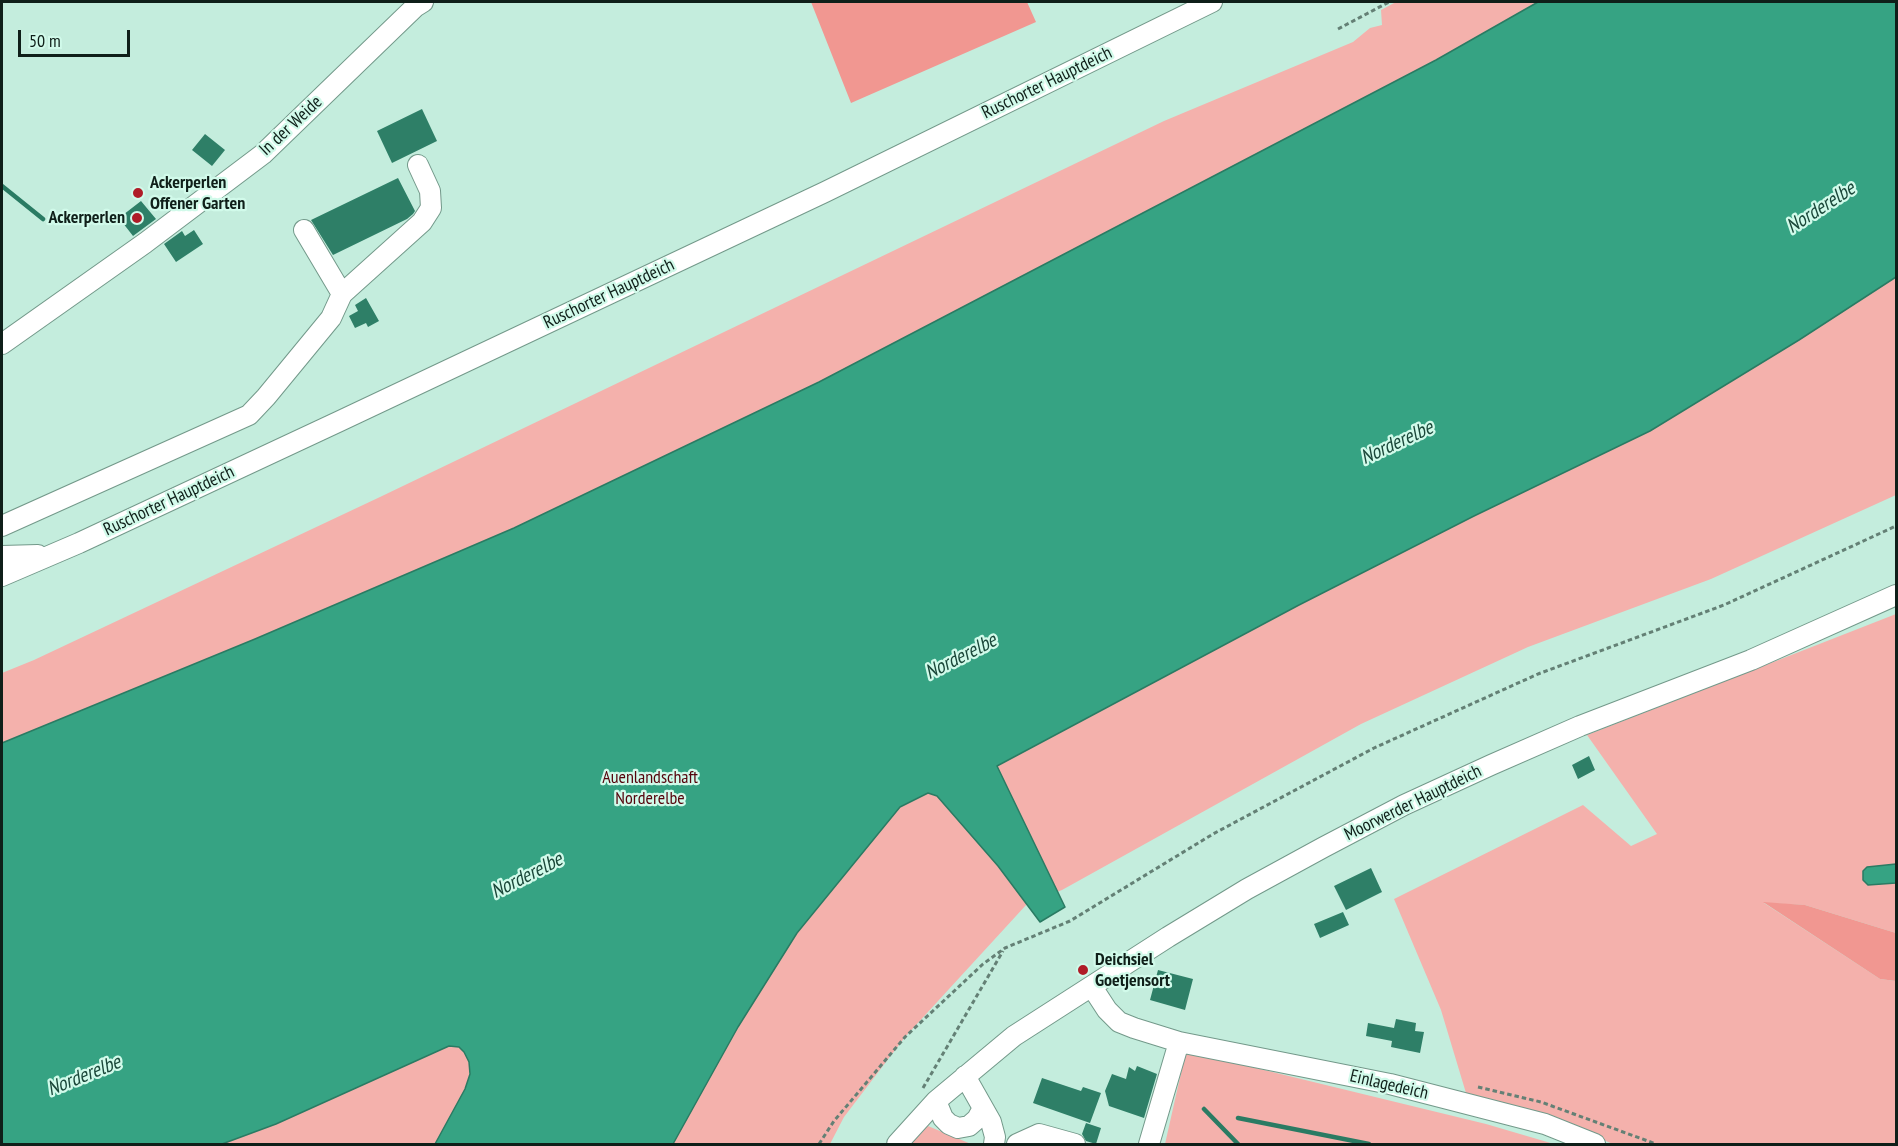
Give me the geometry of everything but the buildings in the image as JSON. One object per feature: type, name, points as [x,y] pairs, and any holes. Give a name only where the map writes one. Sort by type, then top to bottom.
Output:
[{"type":"street","name":"In der Weide","points":[[2,344],[145,243],[263,154],[415,7],[423,2]]},
{"type":"street","name":"Ruschorter Hauptdeich","points":[[2,576],[79,543],[825,192],[1212,2]]},
{"type":"street","points":[[2,526],[249,415],[331,318],[342,294],[422,222],[431,208],[430,191],[418,165]]},
{"type":"street","points":[[304,230],[342,294]]},
{"type":"street","points":[[2,556],[47,555]]},
{"type":"street","name":"Moorwerder Hauptdeich","points":[[964,1076],[1014,1036],[1247,889],[1404,805],[1570,731],[1751,660],[1896,595]]},
{"type":"street","name":"Einlagedeich","points":[[1092,987],[1107,1010],[1119,1022],[1179,1042],[1390,1084],[1545,1124],[1595,1144]]},
{"type":"street","points":[[1149,1144],[1179,1042]]},
{"type":"street","points":[[897,1144],[918,1119],[964,1076],[983,1108],[995,1137],[994,1144]]},
{"type":"street","points":[[936,1101],[943,1118],[958,1128],[969,1126],[977,1119],[983,1108]]},
{"type":"street","points":[[1017,1144],[1039,1134],[1075,1144]]},
{"type":"path","points":[[1338,29],[1389,2]]},
{"type":"path","points":[[819,1144],[834,1120],[905,1037],[983,964],[1005,948],[1070,921],[1213,834],[1374,748],[1538,674],[1724,605],[1896,526]]},
{"type":"path","points":[[918,1119],[918,1097],[1005,948]]},
{"type":"green space","name":"Auenlandschaft Norderelbe","points":[[1396,2],[1896,2],[1896,495],[1711,579],[1528,647],[1361,724],[1062,890],[1027,904],[905,1037],[844,1117],[830,1144],[2,1144],[2,673],[380,497],[1164,121],[1353,42],[1370,28],[1382,25],[1381,10]]},
{"type":"green space","points":[[1896,614],[1896,933],[1805,905],[1764,903],[1880,979],[1896,981],[1896,1144],[1613,1144],[1545,1116],[1466,1093],[1441,1010],[1394,899],[1583,805],[1631,846],[1657,834],[1587,735]]},
{"type":"green space","points":[[1186,1051],[1486,1124],[1554,1144],[1165,1144]]},
{"type":"green space","points":[[928,1126],[971,1144],[908,1144]]},
{"type":"shaded area","points":[[811,2],[1027,2],[1036,22],[851,103]]},
{"type":"shaded area","points":[[1763,902],[1805,905],[1896,933],[1896,981],[1880,979]]},
{"type":"water","name":"Auenlandschaft Norderelbe","points":[[1538,2],[1896,2],[1896,277],[1799,340],[1650,431],[1474,516],[1299,605],[997,766],[1065,907],[1040,922],[998,866],[937,796],[928,793],[900,807],[797,933],[738,1027],[673,1144],[435,1144],[465,1089],[470,1074],[469,1062],[464,1052],[459,1047],[449,1046],[276,1124],[222,1144],[2,1144],[2,743],[255,639],[514,528],[819,382],[1436,60]]},
{"type":"water","points":[[1896,864],[1896,883],[1868,885],[1863,880],[1863,871],[1867,867]]},
{"type":"waterway","points":[[2,186],[43,219]]},
{"type":"waterway","points":[[1204,1109],[1238,1144]]},
{"type":"waterway","points":[[1238,1118],[1369,1144]]},
{"type":"place","name":"Ackerperlen Offener Garten","points":[[138,193]]},
{"type":"place","name":"Ackerperlen","points":[[137,218]]},
{"type":"place","name":"Deichsiel Goetjensort","points":[[1083,970]]},
{"type":"water label","name":"Norderelbe","points":[[1821,208]]},
{"type":"water label","name":"Norderelbe","points":[[1397,443]]},
{"type":"water label","name":"Norderelbe","points":[[961,657]]},
{"type":"water label","name":"Norderelbe","points":[[527,876]]},
{"type":"water label","name":"Norderelbe","points":[[84,1076]]}]
